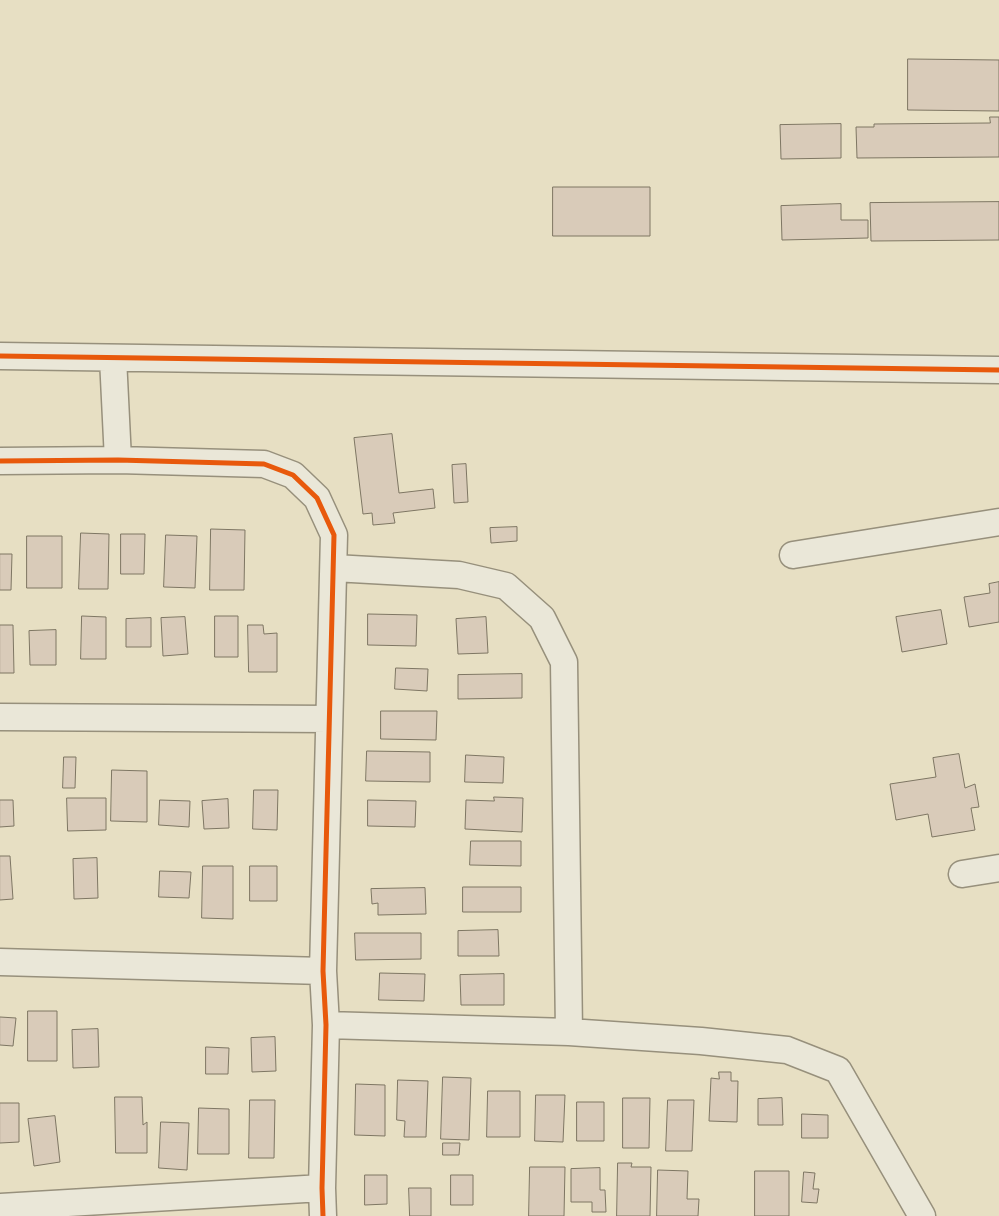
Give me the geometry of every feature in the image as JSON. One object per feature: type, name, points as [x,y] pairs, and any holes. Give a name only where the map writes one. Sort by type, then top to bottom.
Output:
[{"type":"street","points":[[0,356],[999,370]]},
{"type":"street","points":[[113,358],[118,460]]},
{"type":"street","points":[[0,461],[118,460],[264,464],[293,474],[318,498],[334,535],[323,971],[326,1025],[323,1216]]},
{"type":"street","points":[[793,555],[999,522]]},
{"type":"street","points":[[334,568],[459,575],[506,586],[542,618],[564,662],[569,1032]]},
{"type":"street","points":[[0,717],[330,719]]},
{"type":"street","points":[[962,874],[999,868]]},
{"type":"street","points":[[0,962],[323,971]]},
{"type":"street","points":[[326,1025],[569,1032],[701,1041],[787,1050],[838,1070],[922,1216]]},
{"type":"street","points":[[0,1207],[322,1188]]},
{"type":"building","points":[[908,59],[999,60],[999,111],[908,110]]},
{"type":"building","points":[[990,117],[999,117],[999,157],[857,158],[856,127],[874,127],[874,124],[990,123]]},
{"type":"building","points":[[841,124],[841,158],[781,159],[780,125]]},
{"type":"building","points":[[553,187],[650,187],[650,236],[553,236]]},
{"type":"building","points":[[999,202],[999,240],[871,241],[870,203]]},
{"type":"building","points":[[841,204],[841,220],[868,220],[868,238],[782,240],[781,206]]},
{"type":"building","points":[[392,434],[399,493],[433,489],[435,508],[393,513],[395,523],[373,525],[372,513],[363,514],[354,438]]},
{"type":"building","points":[[466,464],[468,502],[454,503],[452,465]]},
{"type":"building","points":[[517,527],[517,541],[491,543],[490,528]]},
{"type":"building","points":[[211,529],[245,530],[244,590],[210,590]]},
{"type":"building","points":[[81,533],[109,534],[108,589],[79,589]]},
{"type":"building","points":[[121,534],[145,534],[144,574],[121,574]]},
{"type":"building","points":[[166,535],[197,536],[195,588],[164,587]]},
{"type":"building","points":[[27,536],[62,536],[62,588],[27,588]]},
{"type":"building","points":[[0,554],[12,554],[11,590],[0,590]]},
{"type":"building","points":[[999,582],[999,622],[969,627],[964,597],[990,593],[989,584]]},
{"type":"building","points":[[941,610],[947,644],[902,652],[896,617]]},
{"type":"building","points":[[368,614],[417,615],[416,646],[368,645]]},
{"type":"building","points":[[82,616],[106,617],[106,659],[81,659]]},
{"type":"building","points":[[215,616],[238,616],[238,657],[215,657]]},
{"type":"building","points":[[185,617],[188,654],[163,656],[161,618]]},
{"type":"building","points":[[486,617],[488,653],[458,654],[456,619]]},
{"type":"building","points":[[151,618],[151,647],[126,647],[126,619]]},
{"type":"building","points":[[0,625],[13,625],[14,673],[0,673]]},
{"type":"building","points":[[248,625],[263,625],[264,634],[277,633],[277,672],[249,672]]},
{"type":"building","points":[[56,630],[56,665],[30,665],[29,631]]},
{"type":"building","points":[[396,668],[428,669],[427,691],[395,689]]},
{"type":"building","points":[[522,674],[522,698],[458,699],[458,675]]},
{"type":"building","points":[[381,711],[437,711],[436,740],[381,739]]},
{"type":"building","points":[[367,751],[430,752],[430,782],[366,781]]},
{"type":"building","points":[[959,754],[965,788],[975,784],[979,807],[971,808],[975,830],[932,837],[928,814],[896,820],[890,784],[936,777],[933,758]]},
{"type":"building","points":[[466,755],[504,757],[503,783],[465,782]]},
{"type":"building","points":[[64,757],[76,757],[75,788],[63,788]]},
{"type":"building","points":[[112,770],[147,771],[147,822],[111,821]]},
{"type":"building","points":[[254,790],[278,790],[277,830],[253,829]]},
{"type":"building","points":[[494,797],[523,798],[522,832],[465,829],[466,800],[494,801]]},
{"type":"building","points":[[67,798],[106,798],[106,830],[68,831]]},
{"type":"building","points":[[228,799],[229,828],[204,829],[202,801]]},
{"type":"building","points":[[0,800],[13,800],[14,826],[0,827]]},
{"type":"building","points":[[160,800],[190,801],[189,827],[159,825]]},
{"type":"building","points":[[368,800],[416,801],[415,827],[368,826]]},
{"type":"building","points":[[471,841],[521,841],[521,866],[470,865]]},
{"type":"building","points":[[0,856],[10,856],[13,899],[0,900]]},
{"type":"building","points":[[97,858],[98,898],[74,899],[73,859]]},
{"type":"building","points":[[203,866],[233,866],[233,919],[202,918]]},
{"type":"building","points":[[250,866],[277,866],[277,901],[250,901]]},
{"type":"building","points":[[160,871],[191,872],[189,898],[159,897]]},
{"type":"building","points":[[463,887],[521,887],[521,912],[463,912]]},
{"type":"building","points":[[425,888],[426,914],[378,915],[378,903],[372,904],[371,889]]},
{"type":"building","points":[[498,930],[499,956],[458,956],[458,931]]},
{"type":"building","points":[[355,933],[421,933],[421,959],[356,960]]},
{"type":"building","points":[[380,973],[425,974],[424,1001],[379,1000]]},
{"type":"building","points":[[504,974],[504,1005],[461,1005],[460,975]]},
{"type":"building","points":[[28,1011],[57,1011],[57,1061],[28,1061]]},
{"type":"building","points":[[0,1017],[16,1018],[13,1046],[0,1045]]},
{"type":"building","points":[[98,1029],[99,1067],[73,1068],[72,1030]]},
{"type":"building","points":[[275,1037],[276,1071],[252,1072],[251,1038]]},
{"type":"building","points":[[206,1047],[229,1048],[228,1074],[206,1074]]},
{"type":"building","points":[[719,1072],[731,1072],[731,1081],[738,1081],[737,1122],[709,1121],[711,1078],[719,1079]]},
{"type":"building","points":[[443,1077],[471,1078],[469,1140],[441,1139]]},
{"type":"building","points":[[398,1080],[428,1081],[426,1137],[404,1137],[405,1121],[397,1120]]},
{"type":"building","points":[[356,1084],[385,1085],[385,1136],[355,1135]]},
{"type":"building","points":[[488,1091],[520,1091],[520,1137],[487,1137]]},
{"type":"building","points":[[536,1095],[565,1095],[563,1142],[535,1141]]},
{"type":"building","points":[[115,1097],[142,1097],[143,1125],[147,1122],[147,1153],[116,1153]]},
{"type":"building","points":[[623,1098],[650,1098],[649,1148],[623,1148]]},
{"type":"building","points":[[782,1098],[783,1125],[758,1125],[758,1099]]},
{"type":"building","points":[[250,1100],[275,1100],[274,1158],[249,1158]]},
{"type":"building","points":[[668,1100],[694,1100],[692,1151],[666,1151]]},
{"type":"building","points":[[577,1102],[604,1102],[604,1141],[577,1141]]},
{"type":"building","points":[[0,1103],[19,1103],[19,1142],[0,1143]]},
{"type":"building","points":[[199,1108],[229,1109],[229,1154],[198,1154]]},
{"type":"building","points":[[802,1114],[828,1115],[828,1138],[802,1138]]},
{"type":"building","points":[[55,1116],[60,1162],[34,1166],[28,1119]]},
{"type":"building","points":[[161,1122],[189,1123],[187,1170],[159,1168]]},
{"type":"building","points":[[443,1143],[460,1143],[459,1155],[443,1155]]},
{"type":"building","points":[[618,1163],[632,1163],[631,1167],[651,1167],[650,1216],[617,1216]]},
{"type":"building","points":[[530,1167],[565,1167],[564,1216],[529,1216]]},
{"type":"building","points":[[600,1168],[600,1190],[605,1190],[606,1212],[592,1212],[592,1202],[571,1202],[571,1169]]},
{"type":"building","points":[[658,1170],[688,1171],[687,1199],[699,1199],[698,1216],[657,1216]]},
{"type":"building","points":[[755,1171],[789,1171],[789,1216],[755,1216]]},
{"type":"building","points":[[804,1172],[815,1173],[813,1189],[819,1189],[817,1203],[802,1202]]},
{"type":"building","points":[[365,1175],[387,1175],[387,1204],[365,1205]]},
{"type":"building","points":[[451,1175],[473,1175],[473,1205],[451,1205]]},
{"type":"building","points":[[409,1188],[431,1188],[431,1216],[410,1216]]},
{"type":"cycle path","points":[[0,356],[999,370]]},
{"type":"cycle path","points":[[0,461],[118,460],[264,464],[293,475],[317,498],[334,535],[323,971],[326,1025],[323,1216]]}]
